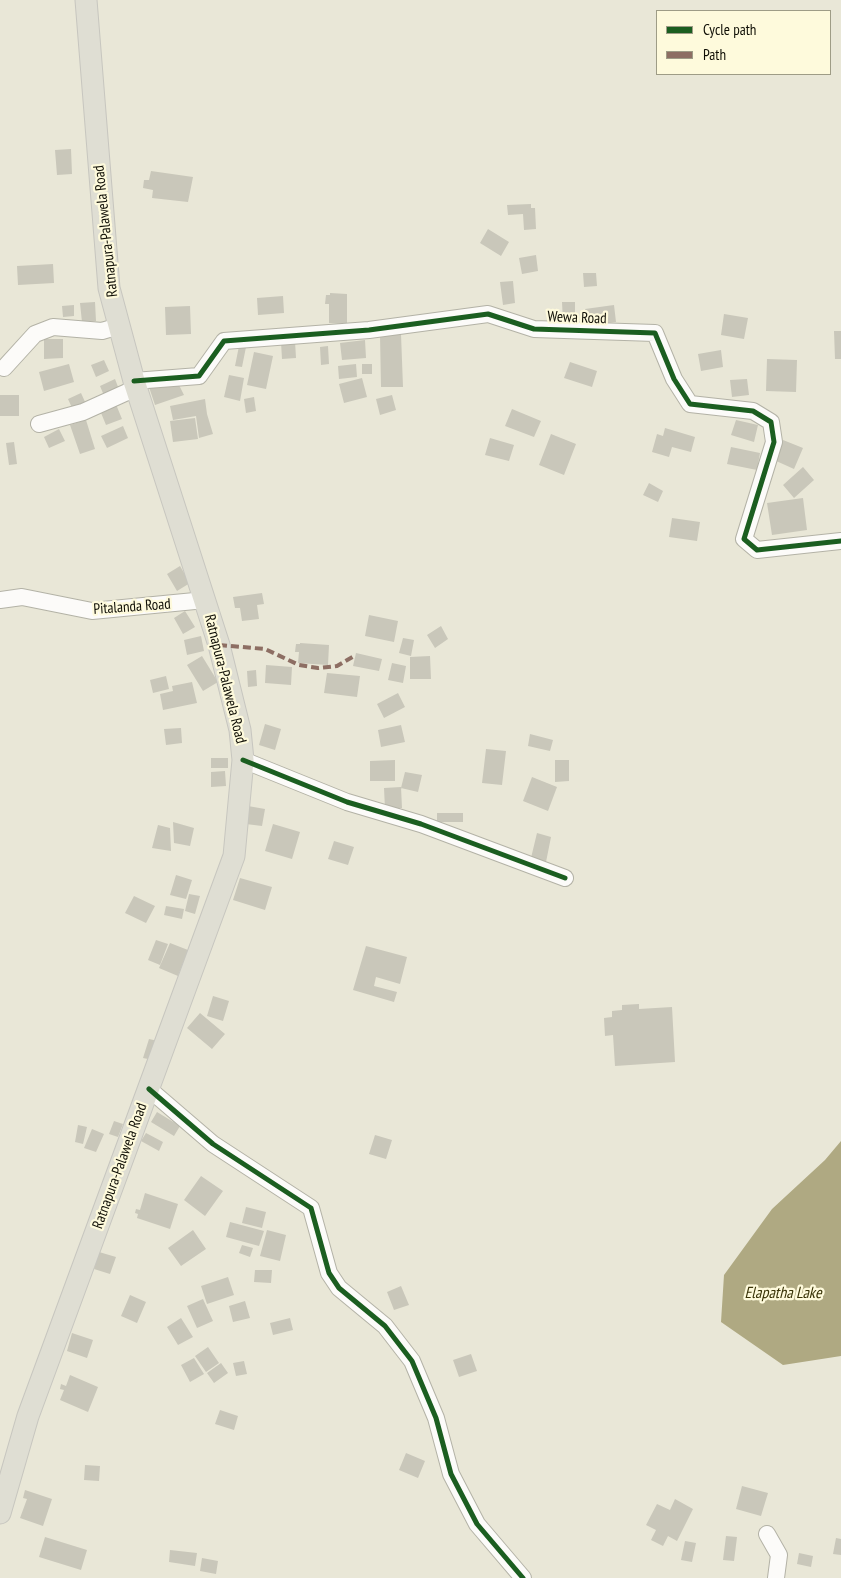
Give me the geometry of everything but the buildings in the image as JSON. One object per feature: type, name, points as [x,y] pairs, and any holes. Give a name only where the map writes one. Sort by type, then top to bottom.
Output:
[{"type":"main road","name":"Ratnapura-Palawela Road","points":[[0,1513],[28,1416],[234,856],[243,760],[240,730],[205,600],[135,385],[109,288],[86,0]]},
{"type":"street","name":"Wewa Road","points":[[135,385],[199,376],[224,341],[369,330],[488,314],[534,329],[655,333],[674,379],[690,404],[753,411],[771,422],[774,442],[744,538],[757,550],[841,541]]},
{"type":"street","points":[[4,368],[35,334],[53,327],[102,331],[119,326]]},
{"type":"street","points":[[39,424],[83,412],[135,385]]},
{"type":"street","name":"Pitalanda Road","points":[[0,600],[22,597],[92,611],[205,600]]},
{"type":"street","points":[[243,760],[347,802],[421,824],[565,878]]},
{"type":"street","points":[[149,1089],[213,1144],[311,1208],[329,1273],[339,1288],[385,1326],[412,1361],[436,1418],[451,1474],[477,1524],[523,1578]]},
{"type":"street","points":[[767,1534],[779,1555],[776,1578]]},
{"type":"water","name":"Elapatha Lake","points":[[841,1141],[841,1356],[783,1365],[721,1322],[724,1275],[772,1209],[825,1160]]},
{"type":"marked path","points":[[219,645],[265,649],[299,665],[318,668],[337,666],[354,656]]},
{"type":"cycle path","points":[[134,381],[199,376],[224,341],[369,330],[488,314],[534,329],[655,333],[674,379],[690,404],[753,411],[771,422],[774,442],[744,539],[757,550],[841,541]]},
{"type":"cycle path","points":[[243,760],[347,802],[421,824],[565,878]]},
{"type":"cycle path","points":[[149,1089],[213,1144],[311,1208],[329,1273],[339,1288],[385,1326],[412,1361],[436,1418],[451,1474],[477,1524],[523,1578]]}]
